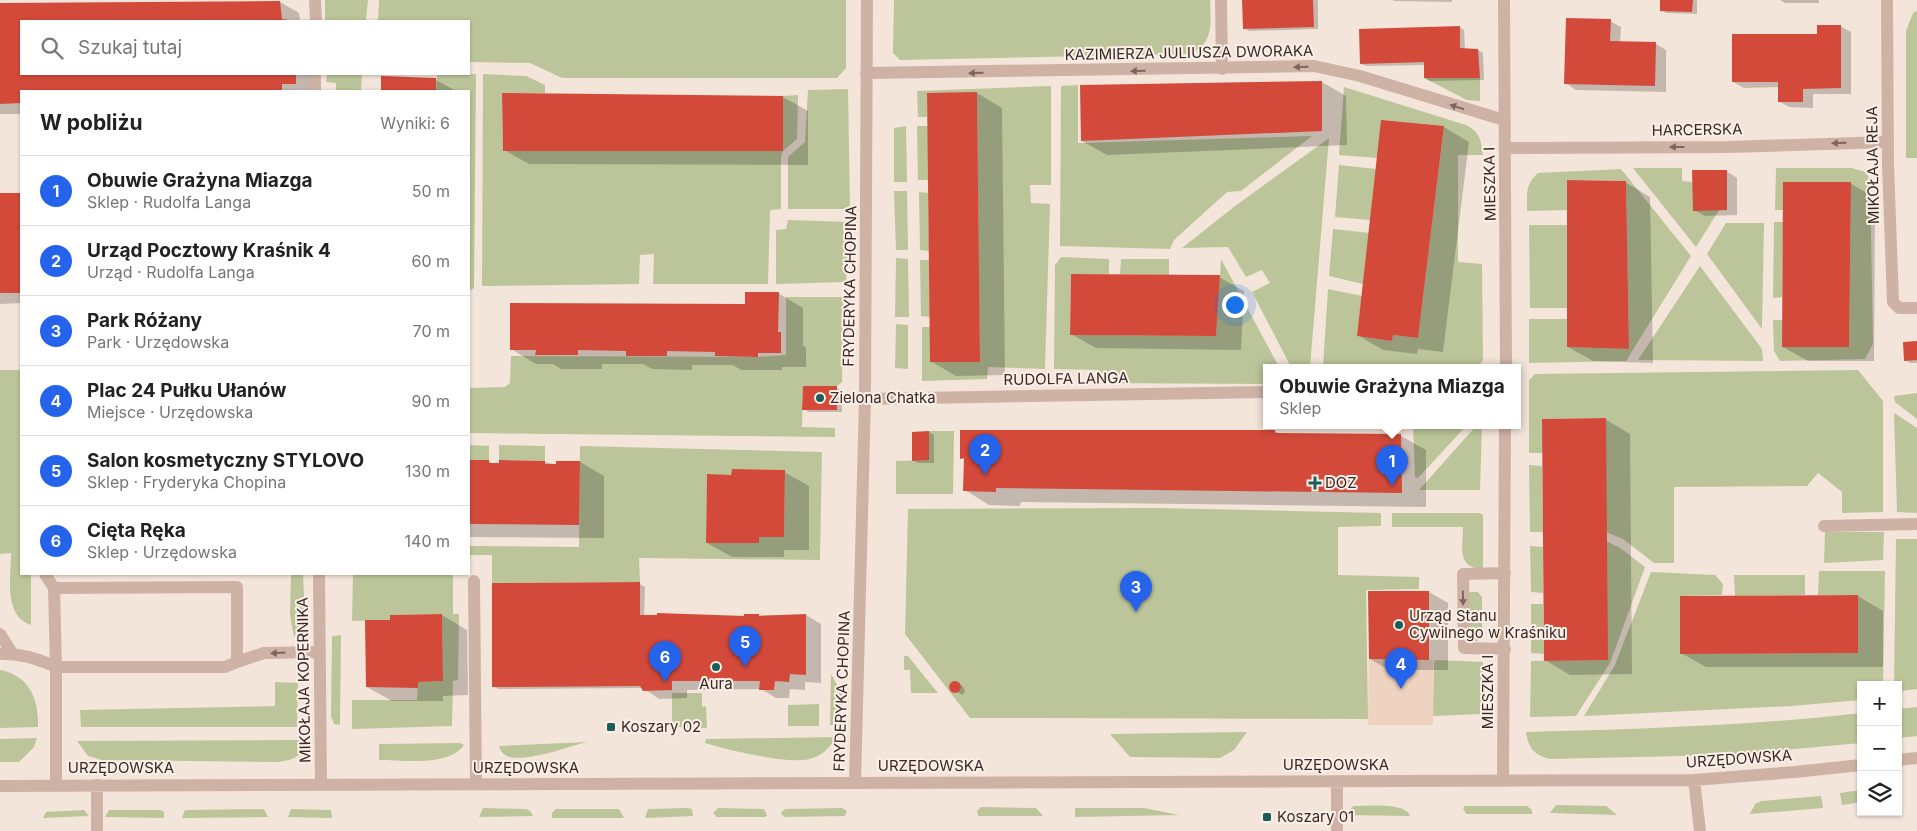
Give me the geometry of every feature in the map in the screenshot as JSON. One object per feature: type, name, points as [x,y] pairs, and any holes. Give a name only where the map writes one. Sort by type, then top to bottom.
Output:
[{"type":"street","points":[[315,0],[316,20]]},
{"type":"street","name":"FRYDERYKA CHOPINA","points":[[855,783],[865,399],[867,0]]},
{"type":"street","points":[[1221,0],[1222,69]]},
{"type":"street","name":"MIESZKA I","points":[[1504,0],[1506,364]]},
{"type":"street","name":"MIKOŁAJA REJA","points":[[1887,0],[1888,142],[1893,302],[1899,308],[1917,308]]},
{"type":"street","name":"KAZIMIERZA JULIUSZA DWORAKA","points":[[866,73],[1222,69],[1314,66],[1360,76],[1504,120]]},
{"type":"street","points":[[315,75],[315,90]]},
{"type":"street","name":"HARCERSKA","points":[[1506,148],[1728,147],[1888,142]]},
{"type":"street","name":"RUDOLFA LANGA","points":[[865,399],[1263,392]]},
{"type":"street","name":"MIESZKA I","points":[[1503,780],[1506,429]]},
{"type":"street","points":[[1824,526],[1917,524]]},
{"type":"street","points":[[1505,648],[1464,648],[1463,574],[1506,573]]},
{"type":"street","points":[[46,575],[54,588],[56,785]]},
{"type":"street","name":"MIKOŁAJA KOPERNIKA","points":[[319,575],[320,785]]},
{"type":"street","points":[[474,581],[476,784]]},
{"type":"street","points":[[54,588],[237,586],[237,662]]},
{"type":"street","points":[[0,634],[6,654]]},
{"type":"street","points":[[0,644],[6,654]]},
{"type":"street","points":[[6,654],[35,658],[56,668],[225,667],[264,653],[320,652]]},
{"type":"street","points":[[1902,760],[1917,758]]},
{"type":"street","name":"URZĘDOWSKA","points":[[0,786],[1694,780],[1857,765]]},
{"type":"street","points":[[1694,780],[1700,831]]},
{"type":"street","points":[[1337,781],[1337,831]]},
{"type":"street","points":[[97,785],[97,831]]},
{"type":"green space","points":[[325,0],[368,0],[366,20],[325,20]]},
{"type":"green space","points":[[379,0],[846,0],[846,68],[837,78],[562,78],[530,63],[470,62],[470,20],[378,20]]},
{"type":"green space","points":[[894,0],[1210,0],[1211,17],[1207,39],[1197,50],[1189,54],[900,60],[893,53]]},
{"type":"green space","points":[[1917,11],[1917,158],[1906,158],[1906,31],[1913,13]]},
{"type":"green space","points":[[476,74],[474,288],[470,290],[470,90],[436,90],[437,75]]},
{"type":"green space","points":[[483,74],[526,76],[545,85],[545,93],[502,93],[503,151],[783,151],[781,157],[781,209],[770,210],[768,284],[653,284],[654,254],[640,255],[639,284],[482,286]]},
{"type":"green space","points":[[327,75],[362,75],[361,90],[336,90],[336,83],[326,82]]},
{"type":"green space","points":[[1424,78],[1480,78],[1480,101],[1467,100]]},
{"type":"green space","points":[[1078,85],[1078,143],[1312,136],[1241,191],[1227,192],[1174,240],[1170,249],[1060,246],[1061,86]]},
{"type":"green space","points":[[1051,86],[1051,185],[1030,185],[1031,203],[1050,204],[1045,369],[988,367],[987,379],[922,381],[922,327],[930,327],[930,362],[980,361],[977,93],[927,93],[927,117],[918,117],[917,91]]},
{"type":"green space","points":[[1344,87],[1466,125],[1477,134],[1483,155],[1458,155],[1458,262],[1482,264],[1483,360],[1480,364],[1323,364],[1328,289],[1362,296],[1357,336],[1392,341],[1393,335],[1418,338],[1444,127],[1377,158],[1339,155]]},
{"type":"green space","points":[[848,89],[850,209],[788,209],[788,157],[805,142],[808,90]]},
{"type":"green space","points":[[798,95],[797,139],[783,151],[783,96]]},
{"type":"green space","points":[[906,126],[907,182],[894,182],[894,128]]},
{"type":"green space","points":[[917,126],[928,126],[928,180],[918,180]]},
{"type":"green space","points":[[1329,138],[1310,364],[1289,364],[1252,292],[1270,283],[1262,270],[1246,277],[1228,247],[1182,248],[1235,206]]},
{"type":"green space","points":[[1339,165],[1376,169],[1370,220],[1335,217]]},
{"type":"green space","points":[[1633,168],[1682,168],[1682,181],[1693,182],[1719,210],[1696,247]]},
{"type":"green space","points":[[1776,168],[1852,168],[1865,172],[1870,179],[1873,344],[1865,359],[1780,361],[1774,351],[1773,320],[1782,320],[1782,347],[1849,347],[1851,182],[1783,182],[1783,210],[1775,210]]},
{"type":"green space","points":[[1621,169],[1691,256],[1626,361],[1529,363],[1529,319],[1568,319],[1567,347],[1629,349],[1626,181],[1567,180],[1568,210],[1527,211],[1529,186],[1538,173]]},
{"type":"green space","points":[[894,191],[907,191],[908,250],[896,250]]},
{"type":"green space","points":[[919,192],[928,193],[929,251],[920,250]]},
{"type":"green space","points":[[788,220],[849,222],[846,282],[776,284],[776,230],[786,229]]},
{"type":"green space","points":[[1774,222],[1783,222],[1782,297],[1773,298]]},
{"type":"green space","points":[[1726,223],[1764,223],[1762,329],[1707,254]]},
{"type":"green space","points":[[1529,225],[1567,225],[1568,308],[1530,308]]},
{"type":"green space","points":[[1333,229],[1370,233],[1363,284],[1329,276]]},
{"type":"green space","points":[[1061,257],[1109,259],[1109,274],[1071,274],[1070,335],[1216,336],[1221,259],[1277,364],[1263,364],[1263,384],[1091,383],[1099,370],[1054,369],[1055,265]]},
{"type":"green space","points":[[896,258],[908,259],[909,317],[895,317]]},
{"type":"green space","points":[[1121,259],[1169,259],[1169,275],[1120,274]]},
{"type":"green space","points":[[920,260],[929,260],[930,317],[921,316]]},
{"type":"green space","points":[[1700,266],[1762,349],[1763,361],[1638,360]]},
{"type":"green space","points":[[786,297],[843,297],[842,382],[837,386],[803,386],[802,427],[835,428],[835,437],[470,433],[470,388],[505,387],[510,383],[511,356],[758,357],[786,355]]},
{"type":"green space","points":[[896,324],[908,325],[908,369],[895,368]]},
{"type":"green space","points":[[0,370],[20,370],[20,575],[31,575],[31,625],[22,620],[12,604],[10,594],[11,553],[0,554]]},
{"type":"green space","points":[[1858,370],[1883,401],[1883,512],[1842,513],[1842,492],[1818,473],[1807,486],[1674,487],[1674,563],[1654,563],[1623,539],[1606,532],[1606,418],[1542,419],[1543,453],[1529,453],[1529,380],[1535,374]]},
{"type":"green space","points":[[1917,393],[1917,419],[1895,402],[1894,396]]},
{"type":"green space","points":[[1894,413],[1917,428],[1917,513],[1897,512]]},
{"type":"green space","points":[[1413,429],[1463,429],[1418,478],[1415,477]]},
{"type":"green space","points":[[1473,429],[1482,429],[1480,490],[1419,490]]},
{"type":"green space","points":[[929,431],[954,431],[953,494],[896,494],[896,461],[929,460]]},
{"type":"green space","points":[[470,445],[489,446],[489,460],[470,460]]},
{"type":"green space","points":[[499,445],[545,446],[545,461],[499,460]]},
{"type":"green space","points":[[580,446],[822,452],[820,560],[639,558],[640,582],[492,583],[492,555],[470,555],[470,546],[579,547]],"holes":[[[732,469],[785,470],[784,537],[759,537],[759,543],[706,543],[707,475],[731,475]]]},
{"type":"green space","points":[[1529,465],[1542,466],[1543,532],[1530,532]]},
{"type":"green space","points":[[1157,508],[1381,513],[1381,526],[1338,527],[1338,575],[1419,577],[1419,589],[1366,590],[1368,719],[970,718],[905,634],[908,509]]},
{"type":"green space","points":[[1392,513],[1480,513],[1483,515],[1483,569],[1474,568],[1465,561],[1462,549],[1463,527],[1392,527]]},
{"type":"green space","points":[[1825,532],[1884,532],[1883,560],[1824,563]]},
{"type":"green space","points":[[1896,539],[1917,539],[1917,689],[1902,691],[1902,681],[1894,681]]},
{"type":"green space","points":[[1606,541],[1620,548],[1645,567],[1610,663],[1576,716],[1530,717],[1531,661],[1607,660]]},
{"type":"green space","points":[[1530,546],[1543,547],[1543,593],[1531,592]]},
{"type":"green space","points":[[1819,571],[1885,571],[1883,681],[1857,681],[1857,700],[1792,706],[1584,716],[1615,665],[1651,572],[1715,575],[1723,584],[1722,595],[1680,596],[1680,654],[1858,653],[1858,595],[1818,595]]},
{"type":"green space","points":[[291,575],[303,575],[305,619],[294,637],[290,616]]},
{"type":"green space","points":[[353,575],[453,575],[453,614],[459,614],[458,680],[453,681],[452,726],[352,729],[352,700],[417,700],[418,682],[443,681],[442,614],[390,615],[390,620],[352,621]]},
{"type":"green space","points":[[1734,575],[1805,575],[1805,595],[1735,596]]},
{"type":"green space","points":[[1478,592],[1482,597],[1482,637],[1477,641],[1469,641],[1466,594]]},
{"type":"green space","points":[[1531,604],[1543,604],[1544,654],[1531,653]]},
{"type":"green space","points":[[341,635],[340,725],[334,724],[331,716],[332,636]]},
{"type":"green space","points":[[904,656],[908,656],[938,693],[911,693],[910,670],[904,670]]},
{"type":"green space","points":[[1434,661],[1483,662],[1483,710],[1480,714],[1433,716]]},
{"type":"green space","points":[[0,670],[18,677],[30,690],[37,707],[38,727],[0,728]]},
{"type":"green space","points":[[831,674],[842,694],[840,725],[830,725]]},
{"type":"green space","points":[[275,682],[298,683],[297,727],[81,727],[80,710],[275,706]]},
{"type":"green space","points":[[672,693],[702,693],[702,707],[706,706],[707,728],[672,727]]},
{"type":"green space","points":[[819,704],[819,726],[788,726],[788,705]]},
{"type":"green space","points":[[1917,707],[1917,736],[1902,738],[1902,709]]},
{"type":"green space","points":[[1857,713],[1857,743],[1726,755],[1549,759],[1533,750],[1528,742],[1526,732],[1735,724]]},
{"type":"green space","points":[[1247,732],[1234,750],[1220,758],[1130,757],[1110,734]]},
{"type":"green space","points":[[836,737],[820,755],[803,760],[776,759],[705,743],[706,739]]},
{"type":"green space","points":[[37,738],[34,747],[19,762],[0,762],[0,739]]},
{"type":"green space","points":[[301,740],[306,743],[299,755],[287,761],[277,762],[102,760],[88,756],[77,741]]},
{"type":"green space","points":[[587,742],[545,754],[522,758],[505,755],[499,746]]},
{"type":"green space","points":[[460,743],[464,745],[448,757],[425,761],[379,760],[379,744]]},
{"type":"green space","points":[[1857,791],[1857,803],[1842,805],[1840,793]]},
{"type":"green space","points":[[1821,796],[1823,808],[1750,814],[1755,804],[1761,801]]},
{"type":"green space","points":[[1377,805],[1394,807],[1402,809],[1410,816],[1343,815],[1354,806]]},
{"type":"green space","points":[[1556,805],[1606,806],[1617,815],[1550,813]]},
{"type":"green space","points":[[1465,806],[1527,806],[1532,810],[1532,814],[1466,814],[1463,808]]},
{"type":"green space","points":[[981,807],[1036,808],[1043,816],[978,816],[977,811]]},
{"type":"green space","points":[[483,808],[526,809],[533,816],[479,817]]},
{"type":"green space","points":[[718,808],[764,809],[767,815],[765,817],[717,817],[713,813]]},
{"type":"green space","points":[[842,808],[847,811],[845,816],[784,817],[781,813],[785,809]]},
{"type":"green space","points":[[1075,808],[1144,808],[1179,815],[1075,817]]},
{"type":"green space","points":[[264,809],[268,817],[182,818],[185,810]]},
{"type":"green space","points":[[291,809],[331,810],[332,818],[288,817]]},
{"type":"green space","points":[[556,809],[619,809],[624,818],[552,818],[552,813]]},
{"type":"green space","points":[[648,809],[692,809],[693,816],[645,818]]},
{"type":"green space","points":[[84,810],[89,816],[43,818],[46,812]]},
{"type":"green space","points":[[109,810],[160,810],[164,812],[164,818],[105,817]]},
{"type":"shaded area","points":[[1369,659],[1433,660],[1433,725],[1368,725]]},
{"type":"building","points":[[1242,0],[1313,0],[1314,27],[1243,29]]},
{"type":"building","points":[[1660,0],[1693,0],[1692,12],[1660,11]]},
{"type":"building","points":[[280,1],[282,19],[288,20],[20,20],[20,75],[296,75],[296,84],[282,84],[282,90],[20,90],[20,103],[0,104],[0,3]]},
{"type":"building","points":[[1566,18],[1611,19],[1610,41],[1656,42],[1655,86],[1564,84]]},
{"type":"building","points":[[1817,25],[1841,25],[1841,88],[1803,89],[1803,102],[1778,102],[1778,82],[1732,82],[1732,34],[1817,34]]},
{"type":"building","points":[[1460,26],[1460,48],[1478,49],[1480,78],[1424,78],[1424,62],[1360,64],[1359,29]]},
{"type":"building","points":[[381,76],[436,78],[436,90],[381,90]]},
{"type":"building","points":[[1322,81],[1322,131],[1081,141],[1080,85]]},
{"type":"building","points":[[977,92],[980,362],[930,362],[927,93]]},
{"type":"building","points":[[502,93],[783,96],[783,151],[503,151]]},
{"type":"building","points":[[1381,120],[1444,126],[1418,338],[1393,335],[1392,341],[1357,336]]},
{"type":"building","points":[[1692,170],[1727,170],[1727,210],[1693,211]]},
{"type":"building","points":[[1567,180],[1626,181],[1629,349],[1567,347]]},
{"type":"building","points":[[1783,182],[1851,182],[1849,347],[1782,347]]},
{"type":"building","points":[[0,193],[20,193],[20,293],[0,293]]},
{"type":"building","points":[[1071,274],[1220,275],[1216,336],[1070,335]]},
{"type":"building","points":[[745,292],[779,292],[778,332],[781,332],[781,353],[758,353],[758,357],[715,356],[715,352],[667,351],[667,356],[626,356],[626,351],[578,350],[578,355],[535,355],[536,350],[510,350],[510,303],[745,304]]},
{"type":"building","points":[[1917,341],[1917,360],[1904,361],[1903,342]]},
{"type":"building","name":"Zielona Chatka","points":[[803,386],[837,386],[837,410],[802,410]]},
{"type":"building","points":[[1606,418],[1608,660],[1544,661],[1542,419]]},
{"type":"building","points":[[960,430],[1275,430],[1275,433],[1401,434],[1402,493],[996,488],[996,492],[963,491],[964,458],[960,459]]},
{"type":"building","points":[[929,431],[929,460],[912,461],[912,432]]},
{"type":"building","points":[[470,460],[489,460],[489,463],[499,463],[499,460],[545,461],[545,464],[556,464],[556,461],[580,461],[579,525],[470,524]]},
{"type":"building","points":[[732,469],[785,470],[784,537],[759,537],[759,543],[706,543],[707,474],[731,475]]},
{"type":"building","points":[[640,582],[640,615],[657,615],[657,613],[744,616],[744,614],[759,614],[759,616],[806,614],[806,675],[790,674],[789,682],[775,681],[774,690],[759,690],[760,681],[672,681],[672,690],[643,691],[640,686],[492,687],[492,583]]},
{"type":"building","points":[[1368,591],[1429,591],[1429,660],[1369,659]]},
{"type":"building","points":[[1858,595],[1858,653],[1680,654],[1680,596]]},
{"type":"building","points":[[442,614],[443,681],[418,682],[418,688],[366,687],[365,620],[390,620],[390,615]]},
{"type":"building","points":[[955,681],[961,687],[955,693],[949,687]]},
{"type":"place","name":"Zielona Chatka","points":[[820,398]]},
{"type":"place","name":"Urząd Pocztowy Kraśnik 4","points":[[985,475]]},
{"type":"place","name":"DOZ","points":[[1315,483]]},
{"type":"place","name":"Obuwie Grażyna Miazga","points":[[1392,486]]},
{"type":"place","name":"Park Różany","points":[[1136,612]]},
{"type":"place","name":"Urząd Stanu Cywilnego w Kraśniku","points":[[1399,625]]},
{"type":"place","name":"Aura","points":[[716,667]]},
{"type":"place","name":"Salon kosmetyczny STYLOVO","points":[[745,667]]},
{"type":"place","name":"Cięta Ręka","points":[[665,682]]},
{"type":"place","name":"Plac 24 Pułku Ułanów","points":[[1401,689]]},
{"type":"place","name":"Koszary 02","points":[[611,727]]},
{"type":"place","name":"Koszary 01","points":[[1267,817]]}]
